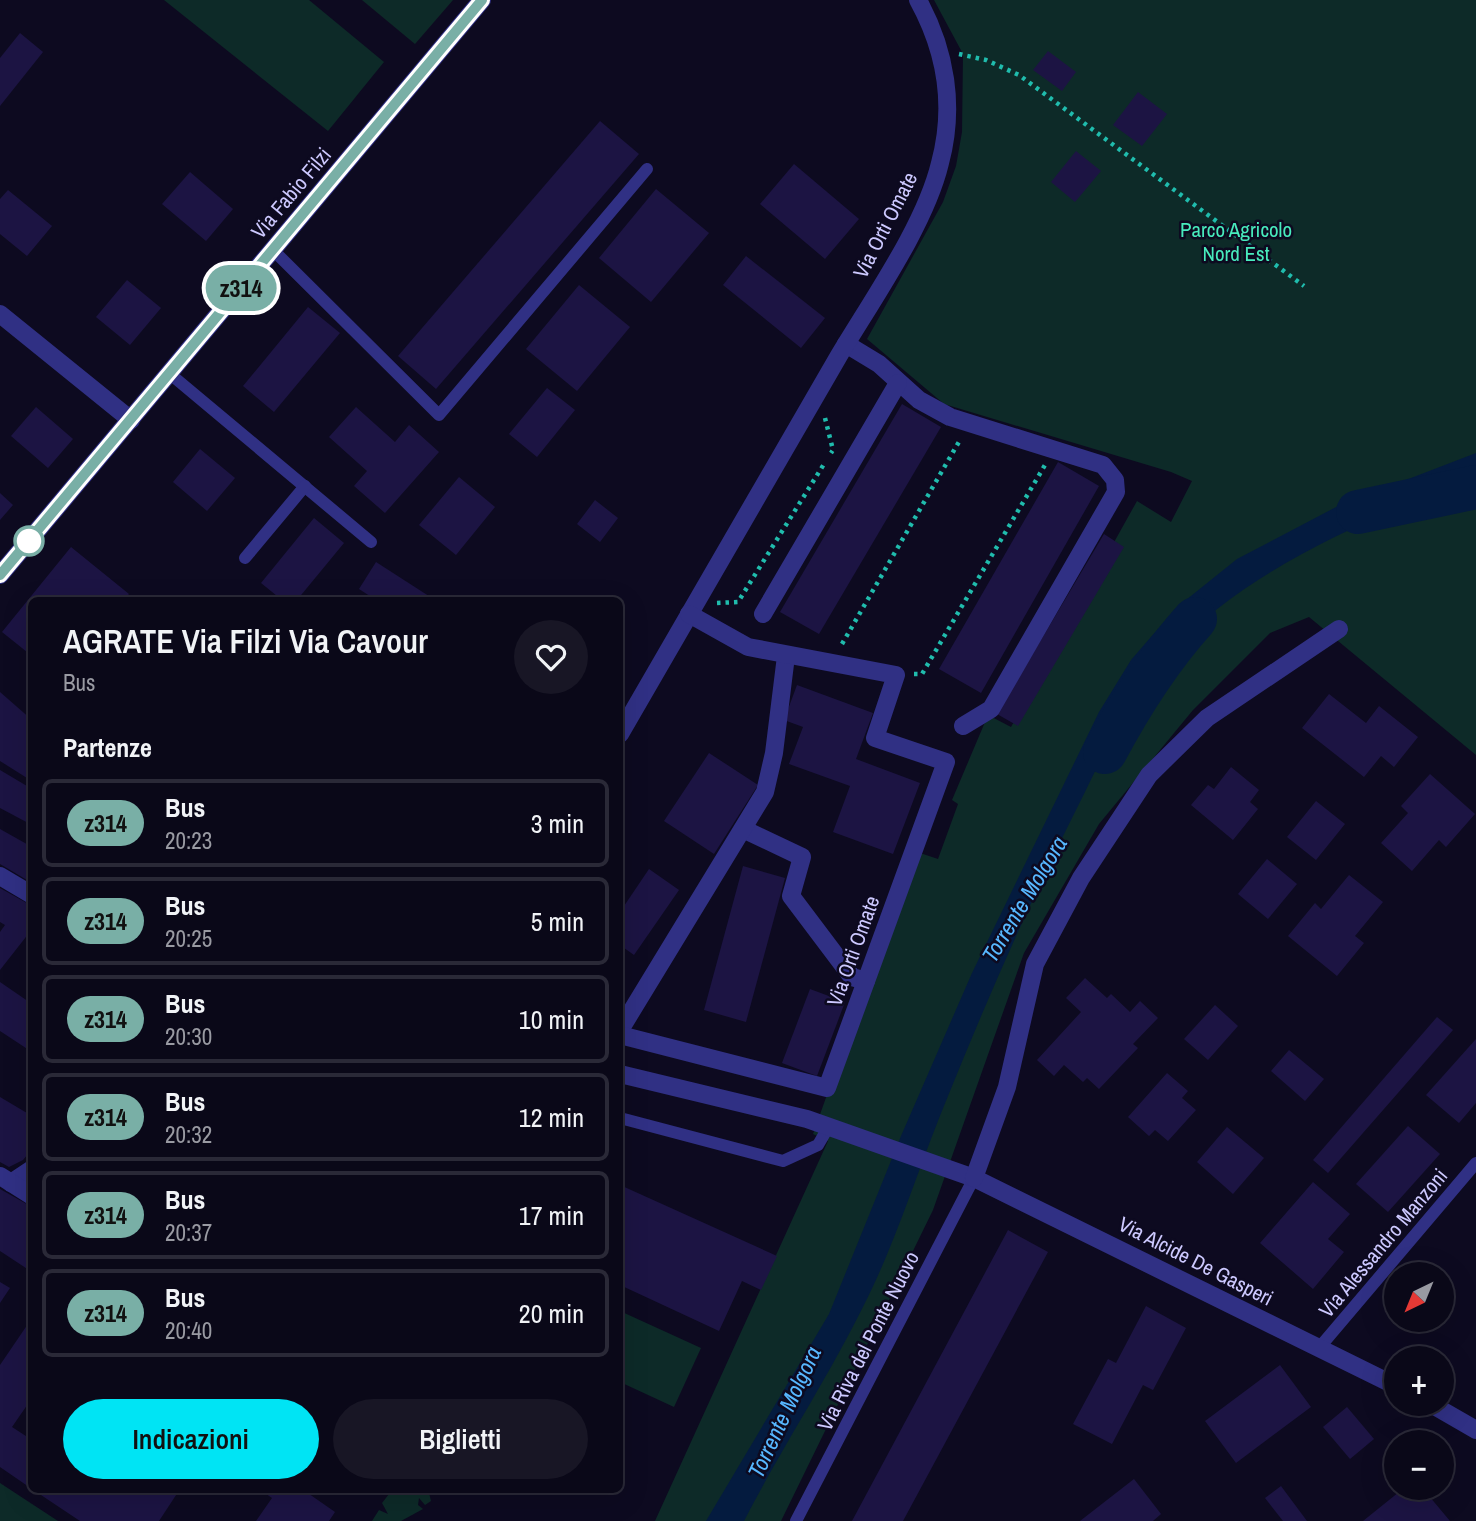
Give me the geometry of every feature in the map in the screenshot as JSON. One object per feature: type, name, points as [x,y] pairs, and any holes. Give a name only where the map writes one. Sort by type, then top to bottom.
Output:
[{"type":"street","name":"Via Fabio Filzi","points":[[0,575],[482,0]]},
{"type":"street","name":"Via Orti Omate","points":[[623,729],[906,239],[940,165],[948,115],[941,55],[918,0]]},
{"type":"street","points":[[0,314],[131,420]]},
{"type":"street","points":[[846,344],[879,364],[919,400],[950,417],[1103,466],[1115,480],[1116,492],[990,709],[963,726]]},
{"type":"street","points":[[762,614],[898,383]]},
{"type":"street","points":[[689,614],[748,647],[896,675]]},
{"type":"street","points":[[974,1178],[1007,1087],[1035,964],[1081,878],[1149,775],[1207,718],[1339,629]]},
{"type":"street","points":[[623,1025],[765,792],[774,753],[786,656]]},
{"type":"street","name":"Via Orti Omate","points":[[623,1036],[827,1088],[946,762],[875,738],[896,675]]},
{"type":"street","points":[[743,829],[802,857],[791,896],[852,977],[866,981]]},
{"type":"street","points":[[0,876],[28,893]]},
{"type":"street","name":"Via Alcide De Gasperi","points":[[623,1075],[768,1108],[847,1132],[974,1178],[1384,1380]]},
{"type":"street","points":[[5,1179],[28,1170]]},
{"type":"street","points":[[5,1179],[28,1193]]},
{"type":"street","points":[[1452,1416],[1476,1430]]},
{"type":"lane","points":[[273,250],[439,415],[647,169]]},
{"type":"lane","points":[[169,373],[371,542]]},
{"type":"lane","points":[[245,558],[305,486]]},
{"type":"lane","points":[[623,1119],[783,1161],[818,1145],[829,1126]]},
{"type":"lane","name":"Via Alessandro Manzoni","points":[[1319,1348],[1476,1163]]},
{"type":"lane","name":"Via Riva del Ponte Nuovo","points":[[796,1521],[974,1178]]},
{"type":"path","points":[[941,55],[963,54],[986,60],[1020,75],[1304,286]]},
{"type":"path","points":[[831,663],[970,423]]},
{"type":"path","points":[[896,675],[922,674],[1054,450]]},
{"type":"green space","points":[[164,0],[309,0],[384,62],[328,131]]},
{"type":"green space","points":[[362,0],[453,0],[415,44]]},
{"type":"green space","name":"Parco Agricolo Nord Est","points":[[934,0],[1476,0],[1476,755],[1309,617],[1270,633],[1193,710],[1099,824],[1024,953],[933,1210],[781,1521],[655,1521],[828,1141],[813,1134],[914,851],[938,859],[958,804],[952,800],[988,715],[1011,727],[1137,501],[1171,522],[1192,481],[1171,472],[944,404],[867,339],[943,202],[956,166],[962,132],[963,54]]},
{"type":"green space","points":[[623,1312],[701,1348],[674,1407],[623,1383]]},
{"type":"green space","points":[[0,1483],[58,1521],[0,1521]]},
{"type":"green space","points":[[390,1493],[429,1493],[431,1501],[425,1505],[419,1498],[418,1505],[423,1509],[401,1521],[372,1521],[379,1510],[388,1514],[382,1503]]},
{"type":"water","name":"Torrente Molgora","points":[[1476,453],[1476,477],[1311,549],[1234,596],[1199,624],[1167,655],[1140,689],[1108,746],[1010,948],[940,1116],[886,1257],[854,1325],[744,1521],[706,1521],[829,1314],[901,1136],[972,973],[1099,712],[1131,660],[1176,608],[1237,559],[1338,506]]},
{"type":"building","points":[[20,33],[43,52],[0,106],[0,58]]},
{"type":"building","points":[[1048,51],[1076,72],[1062,91],[1033,70]]},
{"type":"building","points":[[1138,92],[1167,114],[1142,146],[1113,125]]},
{"type":"building","points":[[600,121],[639,154],[436,389],[398,356]]},
{"type":"building","points":[[1076,151],[1101,171],[1075,202],[1051,182]]},
{"type":"building","points":[[794,164],[859,219],[825,259],[760,204]]},
{"type":"building","points":[[190,172],[233,209],[206,241],[162,204]]},
{"type":"building","points":[[656,189],[709,233],[651,302],[599,258]]},
{"type":"building","points":[[8,190],[52,226],[27,256],[0,234],[0,199]]},
{"type":"building","points":[[746,256],[825,318],[801,348],[723,285]]},
{"type":"building","points":[[127,280],[161,308],[130,345],[96,317]]},
{"type":"building","points":[[579,285],[630,327],[577,391],[526,349]]},
{"type":"building","points":[[308,307],[340,333],[274,412],[243,386]]},
{"type":"building","points":[[547,388],[575,410],[537,457],[509,434]]},
{"type":"building","points":[[902,404],[941,427],[819,634],[780,612]]},
{"type":"building","points":[[36,407],[73,439],[48,468],[11,436]]},
{"type":"building","points":[[356,407],[395,442],[409,425],[439,452],[385,513],[354,486],[367,471],[329,437]]},
{"type":"building","points":[[200,449],[235,478],[207,511],[173,482]]},
{"type":"building","points":[[1058,462],[1099,486],[981,693],[939,669]]},
{"type":"building","points":[[459,477],[495,507],[456,555],[419,525]]},
{"type":"building","points":[[0,493],[13,505],[0,520]]},
{"type":"building","points":[[595,500],[618,518],[600,542],[577,524]]},
{"type":"building","points":[[314,518],[344,543],[299,597],[278,597],[261,583]]},
{"type":"building","points":[[1104,534],[1124,547],[1018,726],[997,714]]},
{"type":"building","points":[[71,547],[129,594],[126,597],[30,597]]},
{"type":"building","points":[[376,562],[430,597],[371,597],[359,589]]},
{"type":"building","points":[[28,600],[28,653],[2,632]]},
{"type":"building","points":[[797,685],[873,713],[856,759],[920,783],[893,854],[833,832],[850,786],[789,764],[803,727],[784,720]]},
{"type":"building","points":[[0,692],[28,716],[28,777],[0,761]]},
{"type":"building","points":[[1329,694],[1366,723],[1379,706],[1418,737],[1394,767],[1381,756],[1364,777],[1302,728]]},
{"type":"building","points":[[709,753],[758,785],[714,854],[664,821]]},
{"type":"building","points":[[1231,767],[1259,790],[1250,802],[1258,809],[1233,840],[1191,805],[1208,785],[1214,789]]},
{"type":"building","points":[[0,770],[28,787],[28,823],[0,808]]},
{"type":"building","points":[[1430,774],[1475,814],[1446,847],[1439,840],[1412,871],[1381,843],[1408,813],[1401,806]]},
{"type":"building","points":[[1316,801],[1345,824],[1316,860],[1287,837]]},
{"type":"building","points":[[0,829],[28,845],[28,881],[0,864]]},
{"type":"building","points":[[1267,859],[1297,884],[1268,919],[1238,894]]},
{"type":"building","points":[[743,866],[785,878],[746,1022],[704,1010]]},
{"type":"building","points":[[649,869],[679,890],[634,955],[623,947],[623,908]]},
{"type":"building","points":[[1349,875],[1383,902],[1355,936],[1364,943],[1337,976],[1288,936],[1315,903],[1321,909]]},
{"type":"building","points":[[0,888],[28,904],[28,934],[0,970],[0,932],[5,925],[0,922]]},
{"type":"building","points":[[1085,978],[1107,998],[1111,994],[1130,1012],[1140,1001],[1158,1018],[1133,1044],[1138,1048],[1099,1089],[1087,1078],[1083,1082],[1064,1065],[1054,1076],[1037,1060],[1081,1012],[1066,998]]},
{"type":"building","points":[[0,982],[28,1001],[28,1049],[0,1031]]},
{"type":"building","points":[[810,989],[845,1002],[817,1076],[782,1063]]},
{"type":"building","points":[[1215,1005],[1238,1026],[1208,1060],[1184,1039]]},
{"type":"building","points":[[1437,1017],[1453,1030],[1328,1173],[1313,1160]]},
{"type":"building","points":[[1476,1039],[1476,1103],[1459,1123],[1426,1095]]},
{"type":"building","points":[[1289,1050],[1324,1079],[1305,1101],[1271,1071]]},
{"type":"building","points":[[1167,1073],[1188,1091],[1182,1098],[1196,1110],[1168,1141],[1155,1130],[1149,1136],[1128,1117]]},
{"type":"building","points":[[0,1097],[28,1114],[28,1154],[23,1160],[9,1167],[0,1162]]},
{"type":"building","points":[[1408,1126],[1440,1154],[1388,1212],[1356,1184]]},
{"type":"building","points":[[1227,1127],[1264,1158],[1233,1194],[1197,1162]]},
{"type":"building","points":[[1313,1182],[1350,1214],[1328,1239],[1344,1252],[1313,1289],[1260,1243]]},
{"type":"building","points":[[623,1186],[777,1256],[761,1290],[742,1281],[719,1331],[623,1286]]},
{"type":"building","points":[[0,1189],[28,1205],[28,1269],[0,1251]]},
{"type":"building","points":[[1008,1230],[1048,1252],[903,1521],[852,1521]]},
{"type":"building","points":[[0,1282],[10,1288],[0,1303]]},
{"type":"building","points":[[1146,1306],[1186,1328],[1153,1390],[1143,1385],[1112,1444],[1073,1424],[1108,1359],[1116,1363]]},
{"type":"building","points":[[28,1324],[28,1404],[12,1427],[28,1437],[28,1486],[0,1467],[0,1365]]},
{"type":"building","points":[[1280,1365],[1311,1407],[1236,1463],[1205,1421]]},
{"type":"building","points":[[1347,1407],[1374,1439],[1350,1459],[1323,1427]]},
{"type":"building","points":[[1134,1479],[1161,1514],[1153,1521],[1080,1521]]},
{"type":"building","points":[[1281,1486],[1307,1521],[1283,1521],[1265,1498]]},
{"type":"building","points":[[38,1493],[177,1493],[159,1521],[80,1521]]},
{"type":"building","points":[[265,1493],[308,1493],[335,1512],[329,1521],[256,1521],[272,1498]]},
{"type":"building","points":[[1389,1500],[1432,1500],[1450,1521],[1363,1521]]},
{"type":"waterway","name":"Torrente Molgora","points":[[1358,512],[1476,487]]},
{"type":"waterway","name":"Torrente Molgora","points":[[1105,752],[1146,683],[1195,619]]},
{"type":"bus line","name":"z314","points":[[0,575],[482,0]]}]
